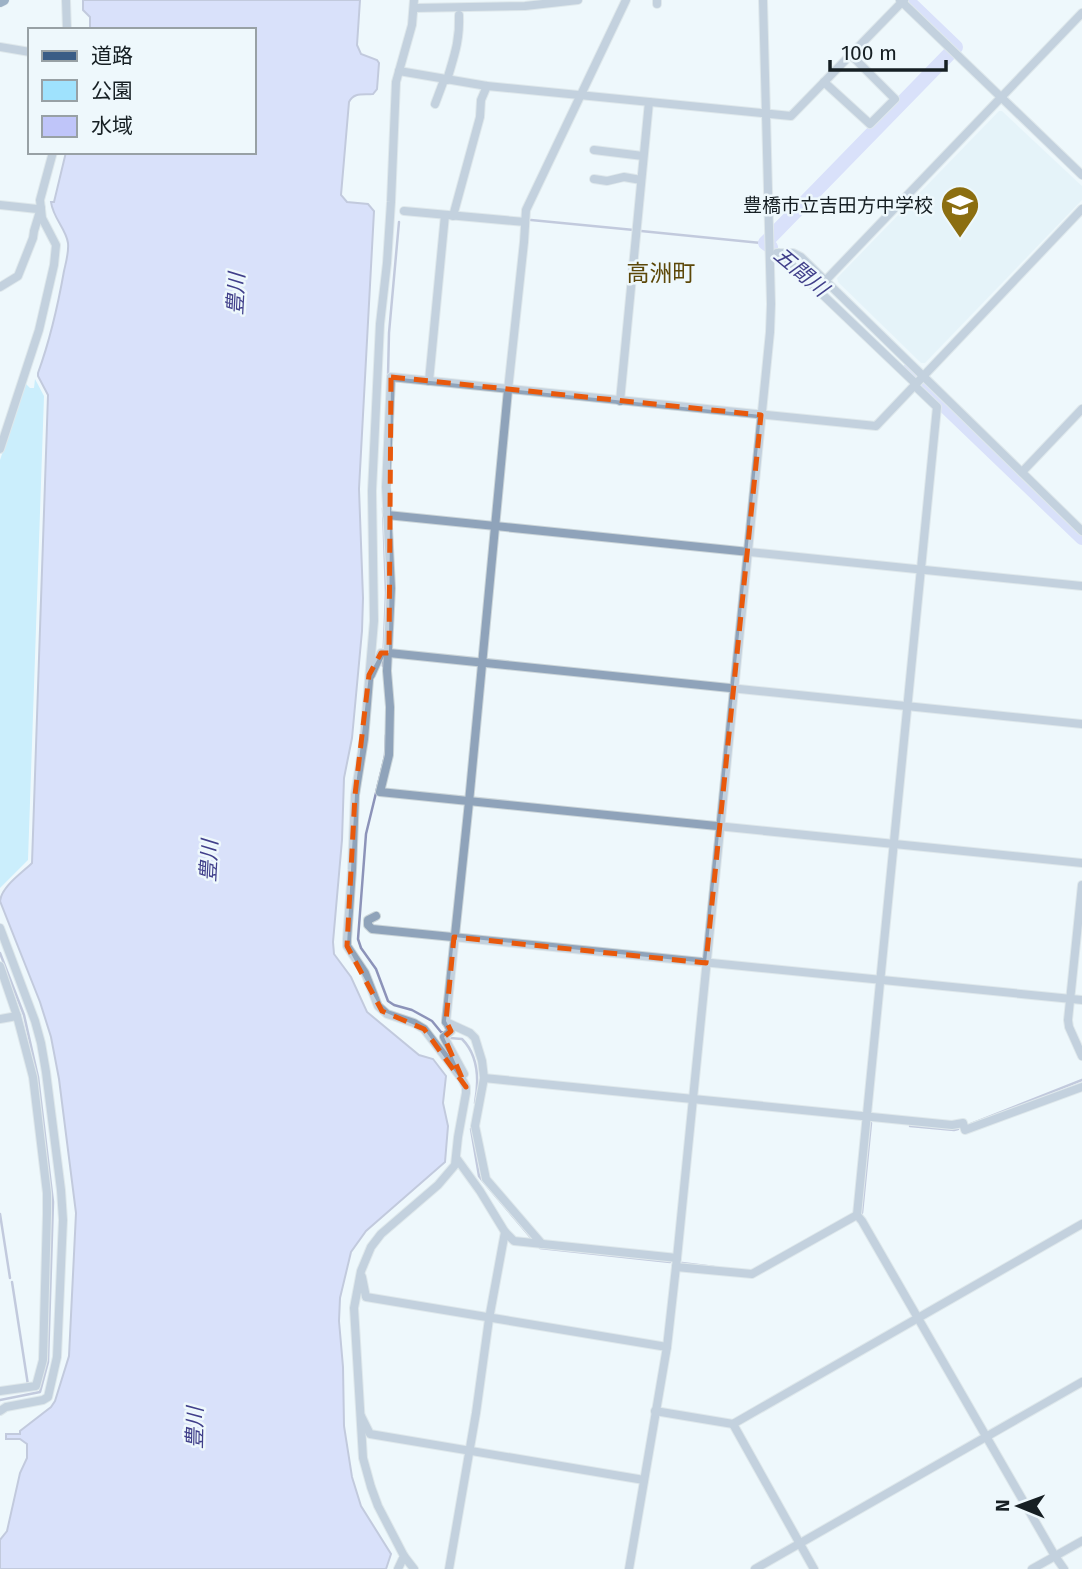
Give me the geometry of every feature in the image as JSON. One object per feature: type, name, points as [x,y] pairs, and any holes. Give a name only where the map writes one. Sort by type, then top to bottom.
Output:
[{"type":"street","points":[[66,0],[67,28]]},
{"type":"street","points":[[466,1087],[424,1028],[387,1014],[378,1006],[365,973],[347,946],[355,795],[364,739],[374,621],[372,491],[396,82],[414,4],[525,6],[578,0]]},
{"type":"street","points":[[414,1569],[404,1556],[379,1506],[363,1458],[354,1308],[361,1271],[371,1247],[381,1234],[438,1185],[457,1159],[466,1078],[447,1035],[451,1031],[446,1021],[526,210],[626,0]]},
{"type":"street","points":[[629,1569],[667,1347],[677,1263],[771,304],[775,253],[766,114],[763,0]]},
{"type":"street","points":[[399,71],[487,86],[791,116],[902,1],[1082,175]]},
{"type":"street","points":[[825,281],[1082,13]]},
{"type":"street","points":[[435,104],[458,45],[459,15]]},
{"type":"street","points":[[0,47],[28,52]]},
{"type":"street","points":[[824,82],[870,124],[895,99],[851,55]]},
{"type":"street","points":[[429,380],[449,215],[487,86]]},
{"type":"street","points":[[620,401],[649,102]]},
{"type":"street","points":[[594,150],[643,156]]},
{"type":"street","points":[[0,287],[18,276],[33,238],[51,154]]},
{"type":"street","points":[[594,179],[607,181],[624,177],[641,180]]},
{"type":"street","points":[[0,205],[41,208]]},
{"type":"street","points":[[0,449],[39,330],[54,265],[56,245],[41,208]]},
{"type":"street","points":[[1082,209],[876,426],[391,377],[386,487],[391,588],[385,653],[390,708],[389,755],[380,792],[1082,863]]},
{"type":"street","points":[[404,211],[525,222]]},
{"type":"street","points":[[775,253],[793,253],[800,257],[919,381],[1022,472],[1082,531]]},
{"type":"street","points":[[775,253],[914,382],[919,381]]},
{"type":"street","points":[[919,381],[937,407],[857,1215],[1064,1569]]},
{"type":"street","points":[[1022,472],[1082,409]]},
{"type":"street","points":[[387,515],[1082,586]]},
{"type":"street","points":[[369,675],[373,674],[385,653]]},
{"type":"street","points":[[385,653],[1082,724]]},
{"type":"street","points":[[1082,885],[1069,1027],[1082,1056]]},
{"type":"street","points":[[376,916],[368,920],[372,929],[1082,1000]]},
{"type":"street","points":[[0,928],[41,1043],[52,1111],[63,1220],[57,1357],[48,1398],[6,1407],[0,1411]]},
{"type":"street","points":[[0,966],[17,1016],[35,1086],[47,1193],[43,1360],[36,1386],[0,1391]]},
{"type":"street","points":[[0,1019],[17,1016]]},
{"type":"street","points":[[446,1021],[475,1038],[482,1061],[484,1078],[475,1126],[486,1179],[542,1244]]},
{"type":"street","points":[[484,1078],[866,1118],[952,1125],[963,1123],[965,1130],[1082,1087]]},
{"type":"street","points":[[457,1159],[505,1232],[514,1241],[752,1274],[857,1215]]},
{"type":"street","points":[[656,1411],[733,1424],[1082,1224]]},
{"type":"street","points":[[449,1569],[505,1232]]},
{"type":"street","points":[[361,1271],[366,1297],[667,1347]]},
{"type":"street","points":[[755,1569],[1082,1382]]},
{"type":"street","points":[[359,1412],[370,1434],[644,1480]]},
{"type":"street","points":[[733,1424],[814,1569]]},
{"type":"street","points":[[1032,1569],[1082,1541]]},
{"type":"street","points":[[398,1569],[404,1556]]},
{"type":"highlighted area","points":[[391,377],[761,415],[706,963],[454,937],[446,1021],[451,1031],[444,1037],[466,1087],[424,1029],[382,1011],[347,946],[355,795],[369,675],[381,653],[389,653]]},
{"type":"shaded area","name":"豊橋市立吉田方中学校","points":[[999,111],[1082,186],[1082,200],[925,363],[921,363],[838,282],[837,278]]},
{"type":"green space","points":[[35,379],[44,396],[28,860],[0,888],[0,460],[26,384],[34,388]]},
{"type":"water","name":"豊川","points":[[83,0],[360,0],[357,45],[361,54],[379,63],[377,89],[373,94],[356,95],[349,102],[341,195],[347,202],[368,204],[374,211],[359,489],[362,631],[352,738],[344,778],[342,840],[333,942],[334,954],[351,977],[367,1012],[419,1055],[433,1059],[446,1076],[443,1103],[448,1126],[445,1162],[366,1231],[351,1252],[340,1298],[344,1426],[352,1477],[361,1506],[391,1554],[386,1569],[0,1569],[0,1540],[7,1531],[20,1473],[27,1458],[27,1444],[20,1439],[6,1439],[6,1434],[20,1434],[20,1431],[51,1407],[69,1356],[76,1213],[51,1037],[0,901],[8,885],[32,863],[48,395],[38,373],[53,322],[68,246],[51,202],[54,202],[66,154],[256,154],[256,28],[90,28],[90,17],[83,10]]},
{"type":"waterway","name":"五間川","points":[[771,247],[765,243],[956,47],[907,0]]},
{"type":"waterway","points":[[531,220],[634,230]]},
{"type":"waterway","points":[[388,376],[399,222]]},
{"type":"waterway","points":[[641,231],[761,243]]},
{"type":"waterway","name":"五間川","points":[[908,371],[1082,538]]},
{"type":"waterway","points":[[383,508],[386,593],[383,666]]},
{"type":"waterway","points":[[386,735],[385,756],[366,834],[358,939],[376,969],[388,1001],[432,1021],[441,1032],[450,1038],[462,1039],[468,1046],[476,1069],[475,1103]]},
{"type":"waterway","points":[[0,953],[24,1015],[38,1077],[53,1202],[48,1362],[40,1392],[0,1400]]},
{"type":"waterway","points":[[971,1124],[1082,1080]]},
{"type":"waterway","points":[[862,1213],[871,1123]]},
{"type":"waterway","points":[[910,1126],[958,1129]]},
{"type":"waterway","points":[[471,1129],[479,1176],[533,1240]]},
{"type":"waterway","points":[[0,1214],[10,1278]]},
{"type":"waterway","points":[[540,1248],[670,1262]]},
{"type":"waterway","points":[[682,1263],[714,1267]]},
{"type":"waterway","points":[[12,1282],[28,1385]]},
{"type":"place","name":"豊橋市立吉田方中学校","points":[[960,239]]},
{"type":"district","name":"高洲町","points":[[661,273]]}]
